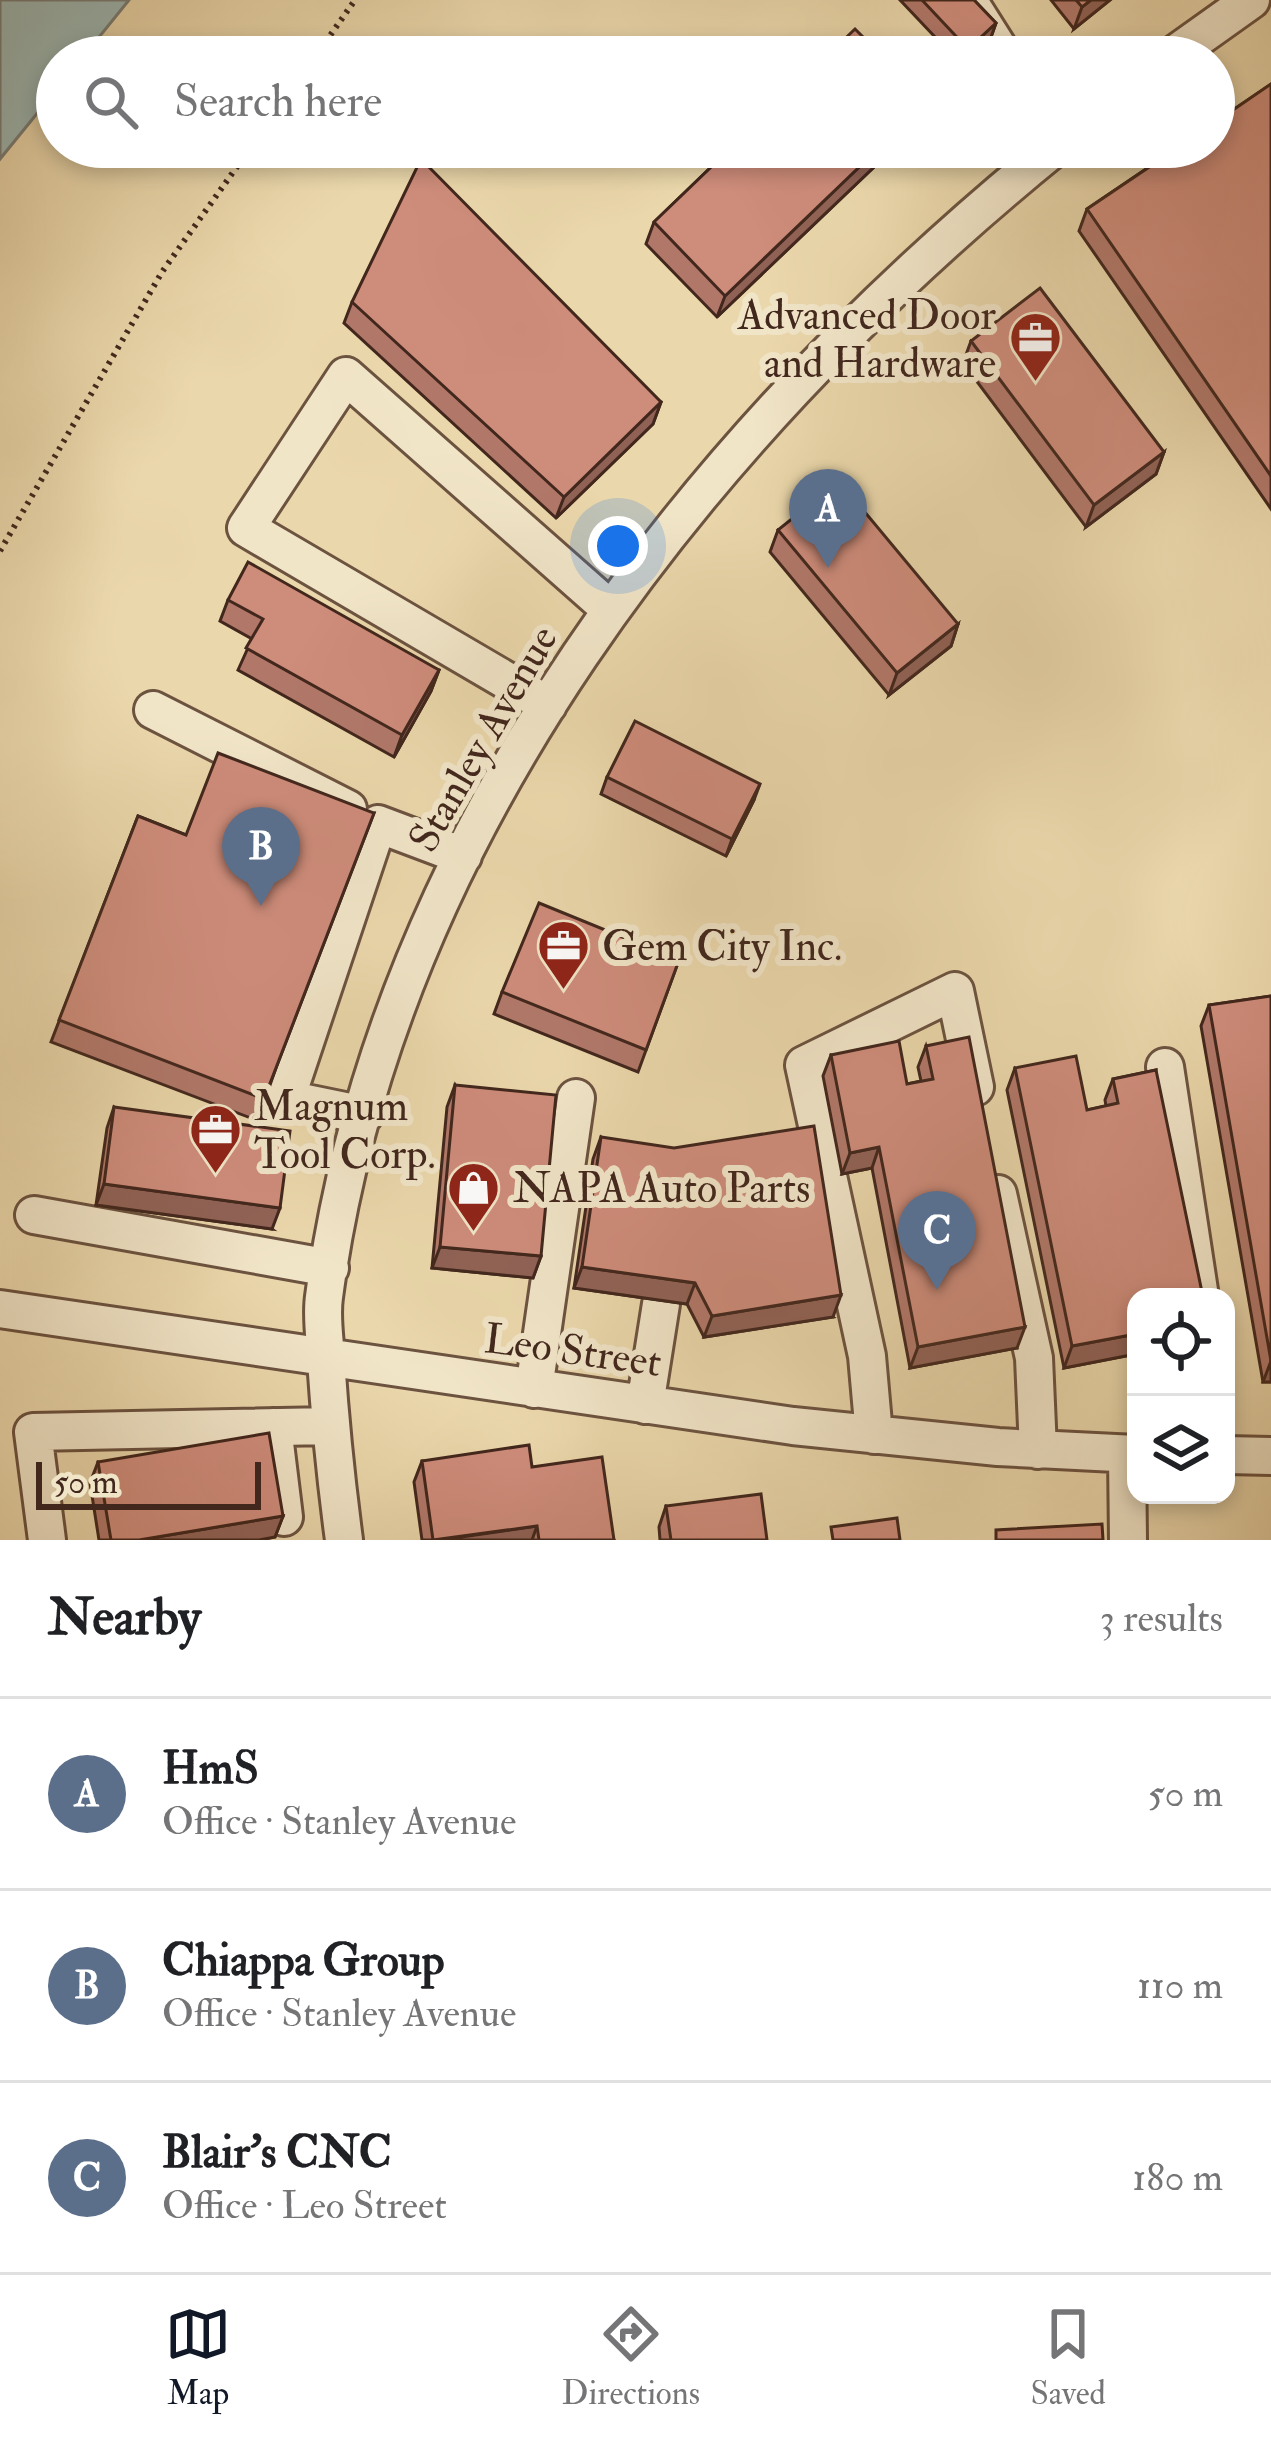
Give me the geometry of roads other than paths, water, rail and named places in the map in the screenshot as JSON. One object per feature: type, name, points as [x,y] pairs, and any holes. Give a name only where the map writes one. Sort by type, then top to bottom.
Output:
[{"type":"street","points":[[968,0],[991,36]]},
{"type":"street","points":[[1206,13],[1250,0]]},
{"type":"street","name":"Stanley Avenue","points":[[344,1540],[330,1426],[323,1301],[364,1115],[395,1012],[463,856],[548,705],[675,525],[820,360],[1030,168]]},
{"type":"street","points":[[548,705],[246,528],[346,376],[611,610]]},
{"type":"street","points":[[153,710],[378,824],[463,856]]},
{"type":"street","points":[[364,1115],[286,1099],[378,824]]},
{"type":"street","points":[[874,1435],[867,1356],[804,1065],[955,991],[1034,1358],[1038,1450]]},
{"type":"street","points":[[1165,1067],[1199,1288]]},
{"type":"street","points":[[534,1389],[575,1098]]},
{"type":"street","points":[[34,1215],[330,1268]]},
{"type":"street","points":[[645,1405],[661,1304]]},
{"type":"street","name":"Leo Street","points":[[0,1309],[326,1360],[874,1435],[1127,1454]]},
{"type":"street","points":[[273,1426],[284,1517]]},
{"type":"street","points":[[47,1540],[33,1432],[330,1426]]},
{"type":"street","points":[[1235,1455],[1271,1456]]},
{"type":"street","points":[[1128,1540],[1129,1504]]},
{"type":"water","points":[[0,0],[129,0],[100,36],[36,36],[36,115],[0,159]]},
{"type":"place","name":"Advanced Door and Hardware","points":[[1035,384]]},
{"type":"place","name":"HmS","points":[[828,568]]},
{"type":"place","name":"Chiappa Group","points":[[261,906]]},
{"type":"place","name":"Gem City Inc.","points":[[563,991]]},
{"type":"place","name":"Magnum Tool Corp.","points":[[215,1175]]},
{"type":"place","name":"NAPA Auto Parts","points":[[474,1233]]},
{"type":"place","name":"Blair's CNC","points":[[937,1290]]}]
